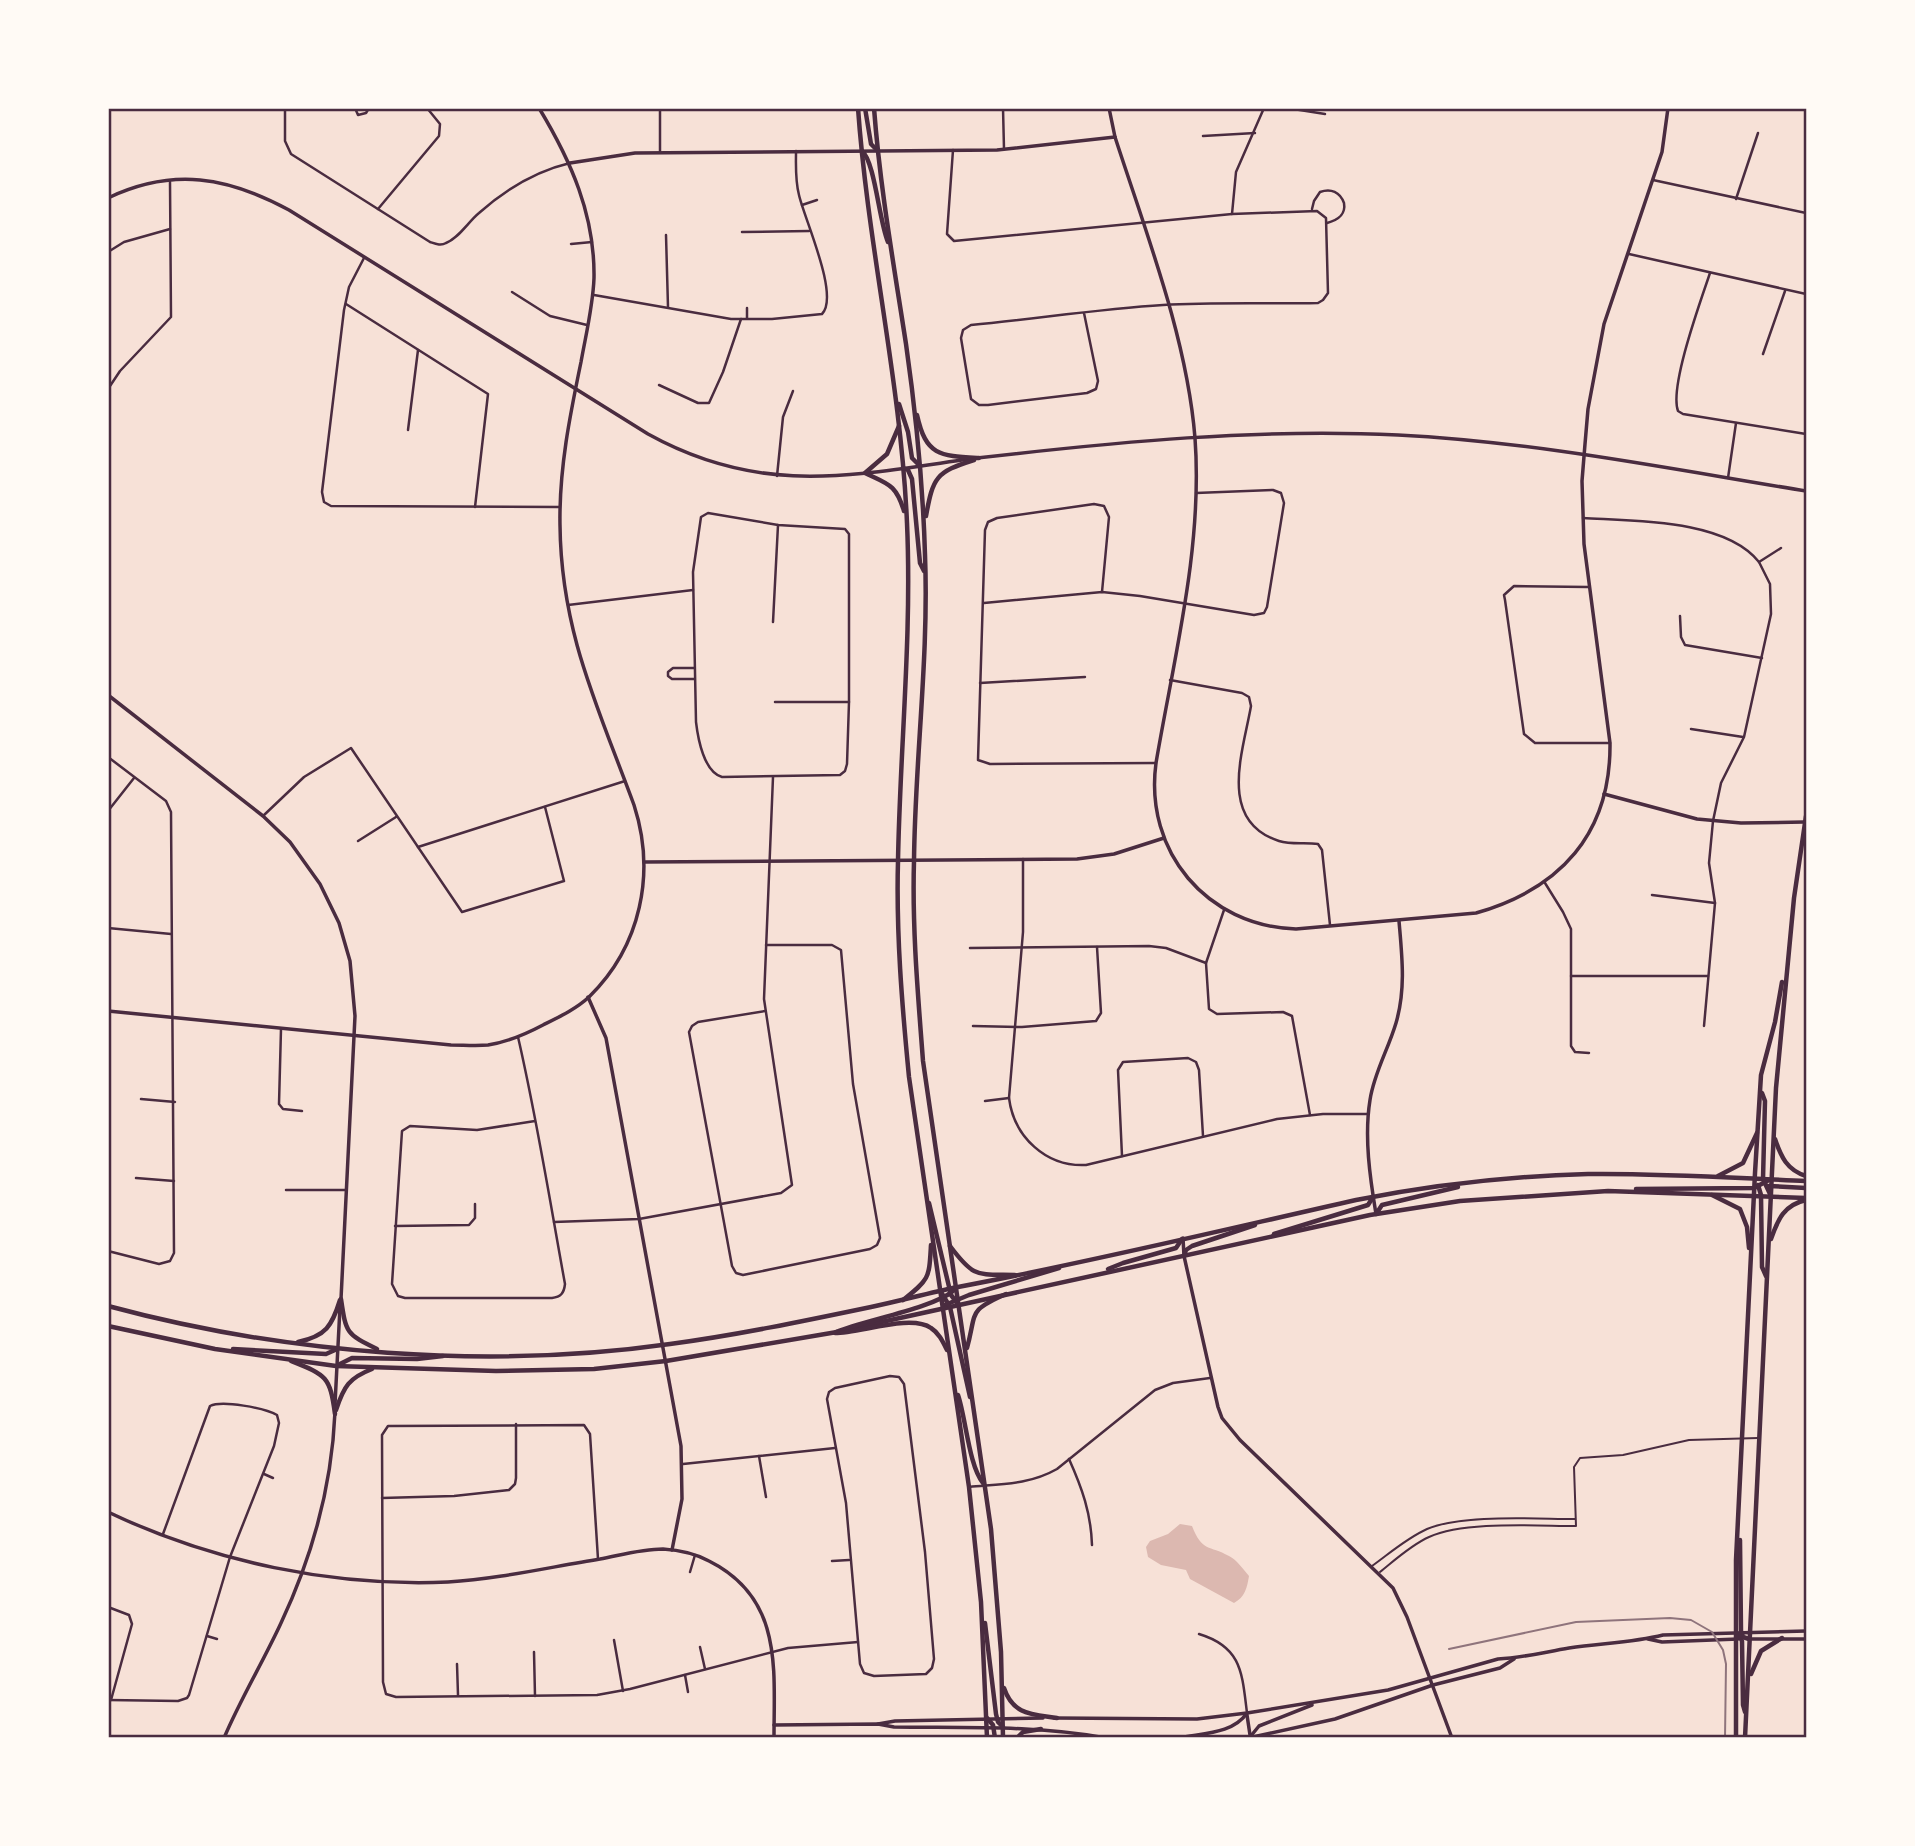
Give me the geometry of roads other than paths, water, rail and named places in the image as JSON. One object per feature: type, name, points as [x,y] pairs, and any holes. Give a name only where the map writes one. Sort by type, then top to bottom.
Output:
[{"type":"main road","points":[[858,108],[867,201],[896,393],[907,522],[908,614],[897,915],[902,1012],[940,1291],[951,1301],[966,1352],[985,1486],[995,1575],[1003,1738]]},
{"type":"main road","points":[[865,108],[871,144],[878,151]]},
{"type":"main road","points":[[108,1326],[215,1349],[336,1366],[496,1371],[594,1369],[666,1361],[834,1333],[943,1308],[951,1301],[956,1288],[923,1061],[915,955],[914,860],[926,575],[924,523],[912,394],[874,108]]},
{"type":"main road","points":[[861,150],[870,163],[881,221],[891,249]]},
{"type":"main road","points":[[896,393],[908,432],[912,458],[920,466]]},
{"type":"main road","points":[[912,394],[920,429],[929,446],[949,456],[979,458]]},
{"type":"main road","points":[[899,424],[887,454],[865,472],[888,483],[898,493],[907,522]]},
{"type":"main road","points":[[924,523],[931,490],[938,475],[954,466],[979,458]]},
{"type":"main road","points":[[903,468],[908,470],[912,479],[920,563],[926,575]]},
{"type":"main road","points":[[1771,1179],[1787,960],[1807,816]]},
{"type":"main road","points":[[1787,960],[1760,1089],[1754,1179],[1770,1196],[1807,1199]]},
{"type":"main road","points":[[1760,1089],[1765,1101],[1762,1267],[1767,1280]]},
{"type":"main road","points":[[1715,1177],[1742,1163],[1758,1132]]},
{"type":"main road","points":[[1774,1135],[1787,1166],[1807,1178]]},
{"type":"main road","points":[[108,1306],[177,1323],[338,1349],[458,1355],[553,1354],[662,1345],[747,1332],[950,1291],[1373,1197],[1468,1183],[1586,1174],[1754,1179],[1770,1196],[1745,1738]]},
{"type":"main road","points":[[1608,1191],[1753,1195],[1771,1179],[1807,1178]]},
{"type":"main road","points":[[1376,1214],[1382,1205],[1468,1183]]},
{"type":"main road","points":[[943,1308],[951,1301],[1006,1294],[1376,1214],[1502,1196],[1672,1187],[1807,1188]]},
{"type":"main road","points":[[925,1191],[950,1291],[963,1374],[975,1415]]},
{"type":"main road","points":[[1708,1194],[1740,1209],[1747,1227],[1751,1259]]},
{"type":"main road","points":[[1746,1714],[1742,1705],[1738,1632],[1739,1510],[1753,1195]]},
{"type":"main road","points":[[1267,1238],[1294,1226],[1368,1205],[1373,1197]]},
{"type":"main road","points":[[1769,1247],[1781,1215],[1791,1206],[1807,1199]]},
{"type":"main road","points":[[1184,1256],[1186,1250],[1192,1246],[1267,1221]]},
{"type":"main road","points":[[903,1300],[926,1282],[931,1233]]},
{"type":"main road","points":[[1099,1274],[1123,1263],[1176,1248],[1183,1238]]},
{"type":"main road","points":[[950,1245],[960,1262],[973,1271],[986,1275],[1015,1275]]},
{"type":"main road","points":[[834,1333],[860,1322],[951,1301],[1051,1272],[1067,1264]]},
{"type":"main road","points":[[966,1352],[970,1325],[976,1312],[985,1303],[1006,1294]]},
{"type":"main road","points":[[293,1343],[314,1339],[328,1328],[341,1299]]},
{"type":"main road","points":[[341,1299],[348,1333],[381,1351]]},
{"type":"main road","points":[[943,1308],[969,1488],[981,1602],[987,1738]]},
{"type":"main road","points":[[834,1333],[921,1323],[937,1333],[950,1353]]},
{"type":"main road","points":[[215,1349],[326,1354],[338,1349]]},
{"type":"main road","points":[[336,1366],[352,1358],[417,1359],[458,1355]]},
{"type":"main road","points":[[284,1358],[320,1373],[331,1386],[335,1414]]},
{"type":"main road","points":[[335,1414],[347,1384],[355,1377],[382,1367]]},
{"type":"main road","points":[[954,1384],[965,1418],[976,1470],[985,1486]]},
{"type":"main road","points":[[981,1602],[989,1643],[996,1717],[1004,1728]]},
{"type":"main road","points":[[1738,1632],[1749,1639]]},
{"type":"main road","points":[[1749,1682],[1761,1651],[1782,1638]]},
{"type":"main road","points":[[1736,1738],[1739,1639]]},
{"type":"main road","points":[[1002,1681],[1012,1705],[1034,1714],[1056,1718]]},
{"type":"main road","points":[[987,1718],[994,1728],[995,1738]]},
{"type":"main road","points":[[1017,1738],[1023,1732],[1041,1729]]},
{"type":"street","points":[[285,108],[287,148],[298,159],[430,242],[445,244],[478,213],[512,188],[546,171],[570,163],[617,154],[1004,149],[1115,137]]},
{"type":"street","points":[[355,108],[358,115],[366,113],[369,108]]},
{"type":"street","points":[[379,209],[439,136],[441,129],[437,118],[427,108]]},
{"type":"street","points":[[108,1011],[451,1045],[489,1045],[518,1037],[564,1014],[588,997],[621,954],[635,925],[644,892],[639,822],[583,672],[567,606],[561,561],[559,507],[563,462],[593,295],[592,242],[584,204],[570,163],[539,108]]},
{"type":"street","points":[[660,108],[660,152]]},
{"type":"street","points":[[1003,108],[1004,149]]},
{"type":"street","points":[[1109,108],[1115,137],[1168,305],[1188,383],[1195,437],[1193,540],[1156,763],[1155,803],[1164,838],[1181,869],[1198,890],[1224,910],[1276,928],[1330,927],[1476,913],[1513,901],[1545,883],[1576,852],[1592,827],[1604,794],[1610,743],[1588,587],[1583,518],[1588,409],[1604,324],[1653,180],[1665,136],[1668,108]]},
{"type":"street","points":[[1232,214],[1236,172],[1264,108]]},
{"type":"street","points":[[1287,108],[1325,114]]},
{"type":"street","points":[[1203,136],[1255,133]]},
{"type":"street","points":[[1736,198],[1758,133]]},
{"type":"street","points":[[953,150],[947,230],[951,240],[1232,214],[1312,210],[1323,214],[1327,223],[1328,293],[1326,298],[1318,303],[1168,305],[1084,313],[971,325],[963,330],[961,338],[968,392],[974,401],[979,405],[988,405],[1087,393],[1096,389],[1098,381],[1084,313]]},
{"type":"street","points":[[593,295],[741,319],[817,315],[825,310],[827,300],[820,256],[797,187],[796,151]]},
{"type":"street","points":[[108,389],[120,371],[171,317],[170,180]]},
{"type":"street","points":[[108,198],[137,186],[170,180],[213,181],[256,193],[289,210],[648,435],[687,454],[726,467],[777,477],[814,477],[1195,437],[1285,433],[1401,435],[1500,443],[1584,454],[1807,491]]},
{"type":"street","points":[[1653,180],[1807,213]]},
{"type":"street","points":[[1312,210],[1320,192],[1336,192],[1343,200],[1344,210],[1339,218],[1327,223]]},
{"type":"street","points":[[802,205],[817,200]]},
{"type":"street","points":[[108,252],[124,242],[171,229]]},
{"type":"street","points":[[742,232],[811,231]]},
{"type":"street","points":[[666,235],[668,307]]},
{"type":"street","points":[[571,244],[592,242]]},
{"type":"street","points":[[1628,254],[1807,294]]},
{"type":"street","points":[[364,258],[351,282],[345,303],[321,492],[324,502],[331,506],[559,507]]},
{"type":"street","points":[[1710,273],[1686,346],[1676,401],[1678,411],[1807,434]]},
{"type":"street","points":[[1763,354],[1786,289]]},
{"type":"street","points":[[512,292],[550,316],[588,325]]},
{"type":"street","points":[[345,303],[484,390],[488,399],[475,507]]},
{"type":"street","points":[[747,308],[747,319]]},
{"type":"street","points":[[659,385],[698,403],[707,404],[717,389],[741,319]]},
{"type":"street","points":[[408,430],[418,349]]},
{"type":"street","points":[[777,477],[783,417],[793,391]]},
{"type":"street","points":[[1728,478],[1737,423]]},
{"type":"street","points":[[982,603],[1102,593],[1140,596],[1254,615],[1264,613],[1284,503],[1281,493],[1273,490],[1196,493]]},
{"type":"street","points":[[1102,593],[1109,517],[1106,507],[1094,504],[997,518],[988,522],[985,530],[977,753],[981,762],[990,764],[1156,763]]},
{"type":"street","points":[[704,514],[778,525],[845,530],[849,534],[847,764],[842,774],[833,777],[716,775],[709,766],[697,734],[693,590],[695,549],[701,517],[704,514]]},
{"type":"street","points":[[1583,518],[1644,521],[1719,534],[1740,543],[1759,562],[1770,584],[1771,614],[1744,737],[1740,749],[1723,776],[1713,821],[1709,863],[1715,903],[1704,1026]]},
{"type":"street","points":[[773,622],[778,525]]},
{"type":"street","points":[[1759,562],[1781,548]]},
{"type":"street","points":[[1588,587],[1514,586],[1504,595],[1524,734],[1535,743],[1610,743]]},
{"type":"street","points":[[567,606],[693,590]]},
{"type":"street","points":[[1680,616],[1681,637],[1685,645],[1762,657]]},
{"type":"street","points":[[694,668],[673,668],[667,672],[670,679],[694,679]]},
{"type":"street","points":[[979,683],[1085,677]]},
{"type":"street","points":[[1170,680],[1242,693],[1248,697],[1251,706],[1239,772],[1238,793],[1241,804],[1247,817],[1262,833],[1281,841],[1318,844],[1322,850],[1330,927]]},
{"type":"street","points":[[108,695],[263,817],[301,855],[334,911],[354,982],[354,1036],[335,1414],[325,1490],[303,1572],[224,1738]]},
{"type":"street","points":[[775,702],[849,702]]},
{"type":"street","points":[[1691,729],[1744,737]]},
{"type":"street","points":[[263,817],[304,777],[351,748],[462,912],[564,881],[545,807]]},
{"type":"street","points":[[108,757],[166,801],[171,812],[175,1102],[174,1253],[170,1261],[159,1264],[108,1251]]},
{"type":"street","points":[[108,811],[135,776]]},
{"type":"street","points":[[554,1222],[639,1219],[781,1193],[790,1188],[792,1179],[765,1012],[773,778]]},
{"type":"street","points":[[417,848],[625,781]]},
{"type":"street","points":[[1604,794],[1678,815],[1713,821],[1806,822]]},
{"type":"street","points":[[358,841],[397,816]]},
{"type":"street","points":[[643,862],[1096,858],[1164,838]]},
{"type":"street","points":[[1023,859],[1022,948],[1009,1098],[1011,1113],[1019,1128],[1039,1151],[1059,1161],[1080,1165],[1258,1123],[1310,1115],[1368,1114]]},
{"type":"street","points":[[1545,883],[1571,929],[1571,1046],[1575,1052],[1589,1054]]},
{"type":"street","points":[[1652,895],[1715,903]]},
{"type":"street","points":[[1224,910],[1206,963],[1209,1009],[1212,1012],[1289,1013],[1293,1019],[1310,1115]]},
{"type":"street","points":[[1376,1214],[1368,1114],[1374,1083],[1394,1031],[1401,1003],[1403,966],[1399,921]]},
{"type":"street","points":[[108,928],[171,934]]},
{"type":"street","points":[[765,1012],[698,1022],[692,1026],[689,1035],[732,1266],[738,1274],[745,1275],[870,1249],[879,1242],[880,1234],[853,1084],[843,956],[840,948],[832,945],[766,946]]},
{"type":"street","points":[[970,948],[1155,946],[1206,963]]},
{"type":"street","points":[[973,1026],[1098,1020],[1101,1013],[1097,947]]},
{"type":"street","points":[[1571,976],[1709,976]]},
{"type":"street","points":[[588,997],[606,1038],[683,1464],[682,1500],[672,1550]]},
{"type":"street","points":[[281,1029],[279,1104],[283,1109],[302,1111]]},
{"type":"street","points":[[518,1037],[535,1121],[565,1284],[562,1293],[555,1298],[405,1298],[396,1294],[392,1283],[401,1135],[404,1129],[415,1126],[477,1130],[535,1121]]},
{"type":"street","points":[[1122,1157],[1119,1065],[1126,1062],[1188,1058],[1194,1060],[1199,1070],[1203,1136]]},
{"type":"street","points":[[985,1101],[1009,1098]]},
{"type":"street","points":[[141,1100],[175,1102]]},
{"type":"street","points":[[136,1178],[175,1181]]},
{"type":"street","points":[[286,1190],[346,1190]]},
{"type":"street","points":[[395,1226],[469,1225],[475,1218],[475,1204]]},
{"type":"street","points":[[1183,1238],[1184,1256],[1218,1407],[1232,1431],[1372,1566],[1399,1598],[1452,1738]]},
{"type":"street","points":[[893,1376],[900,1378],[904,1384],[928,1575],[934,1659],[932,1668],[924,1675],[873,1676],[864,1673],[858,1642],[846,1503],[827,1402],[828,1394],[835,1388],[893,1376]]},
{"type":"street","points":[[969,1488],[1030,1481],[1044,1476],[1155,1390],[1173,1383],[1211,1378]]},
{"type":"street","points":[[108,1607],[131,1618],[132,1627],[110,1700],[178,1701],[187,1698],[230,1557],[277,1438],[277,1415],[269,1411],[213,1404],[208,1408],[162,1536]]},
{"type":"street","points":[[598,1559],[590,1434],[586,1427],[578,1424],[516,1424],[393,1425],[385,1428],[382,1435],[382,1498],[383,1685],[386,1693],[397,1697],[597,1695],[623,1691],[774,1651],[814,1644],[858,1642]]},
{"type":"street","points":[[382,1498],[442,1497],[505,1491],[512,1487],[516,1478],[516,1424]]},
{"type":"street","points":[[683,1464],[835,1448]]},
{"type":"street","points":[[759,1456],[766,1497]]},
{"type":"street","points":[[1069,1459],[1084,1493],[1092,1545]]},
{"type":"street","points":[[264,1474],[273,1478]]},
{"type":"street","points":[[377,1490],[382,1490]]},
{"type":"street","points":[[108,1512],[162,1536],[230,1557],[303,1572],[383,1581],[465,1581],[648,1550],[672,1550],[695,1555],[715,1564],[737,1580],[762,1612],[774,1651],[774,1738]]},
{"type":"street","points":[[690,1572],[695,1555]]},
{"type":"street","points":[[832,1562],[850,1559]]},
{"type":"street","points":[[878,1724],[996,1717],[1197,1719],[1388,1690],[1498,1659],[1570,1648],[1662,1635],[1750,1631],[1807,1632]]},
{"type":"street","points":[[1199,1634],[1225,1645],[1234,1655],[1241,1673],[1249,1737]]},
{"type":"street","points":[[207,1636],[217,1639]]},
{"type":"street","points":[[1646,1639],[1662,1642],[1807,1639]]},
{"type":"street","points":[[614,1640],[623,1691]]},
{"type":"street","points":[[700,1647],[705,1669]]},
{"type":"street","points":[[534,1652],[535,1696]]},
{"type":"street","points":[[1249,1737],[1335,1719],[1433,1685],[1500,1668],[1516,1658]]},
{"type":"street","points":[[457,1664],[458,1697]]},
{"type":"street","points":[[685,1674],[688,1692]]},
{"type":"street","points":[[1249,1737],[1259,1726],[1320,1702]]},
{"type":"street","points":[[1180,1738],[1230,1728],[1241,1722],[1247,1713]]},
{"type":"street","points":[[774,1725],[878,1724],[1041,1729],[1106,1738]]},
{"type":"lane","points":[[1379,1573],[1417,1544],[1446,1531],[1576,1526],[1574,1467],[1580,1458],[1623,1455],[1689,1440],[1759,1438]]},
{"type":"lane","points":[[1372,1566],[1406,1541],[1440,1525],[1465,1521],[1576,1518]]},
{"type":"tram line","points":[[1449,1649],[1576,1622],[1670,1618],[1691,1620],[1712,1632],[1723,1650],[1726,1664],[1725,1738]]}]
